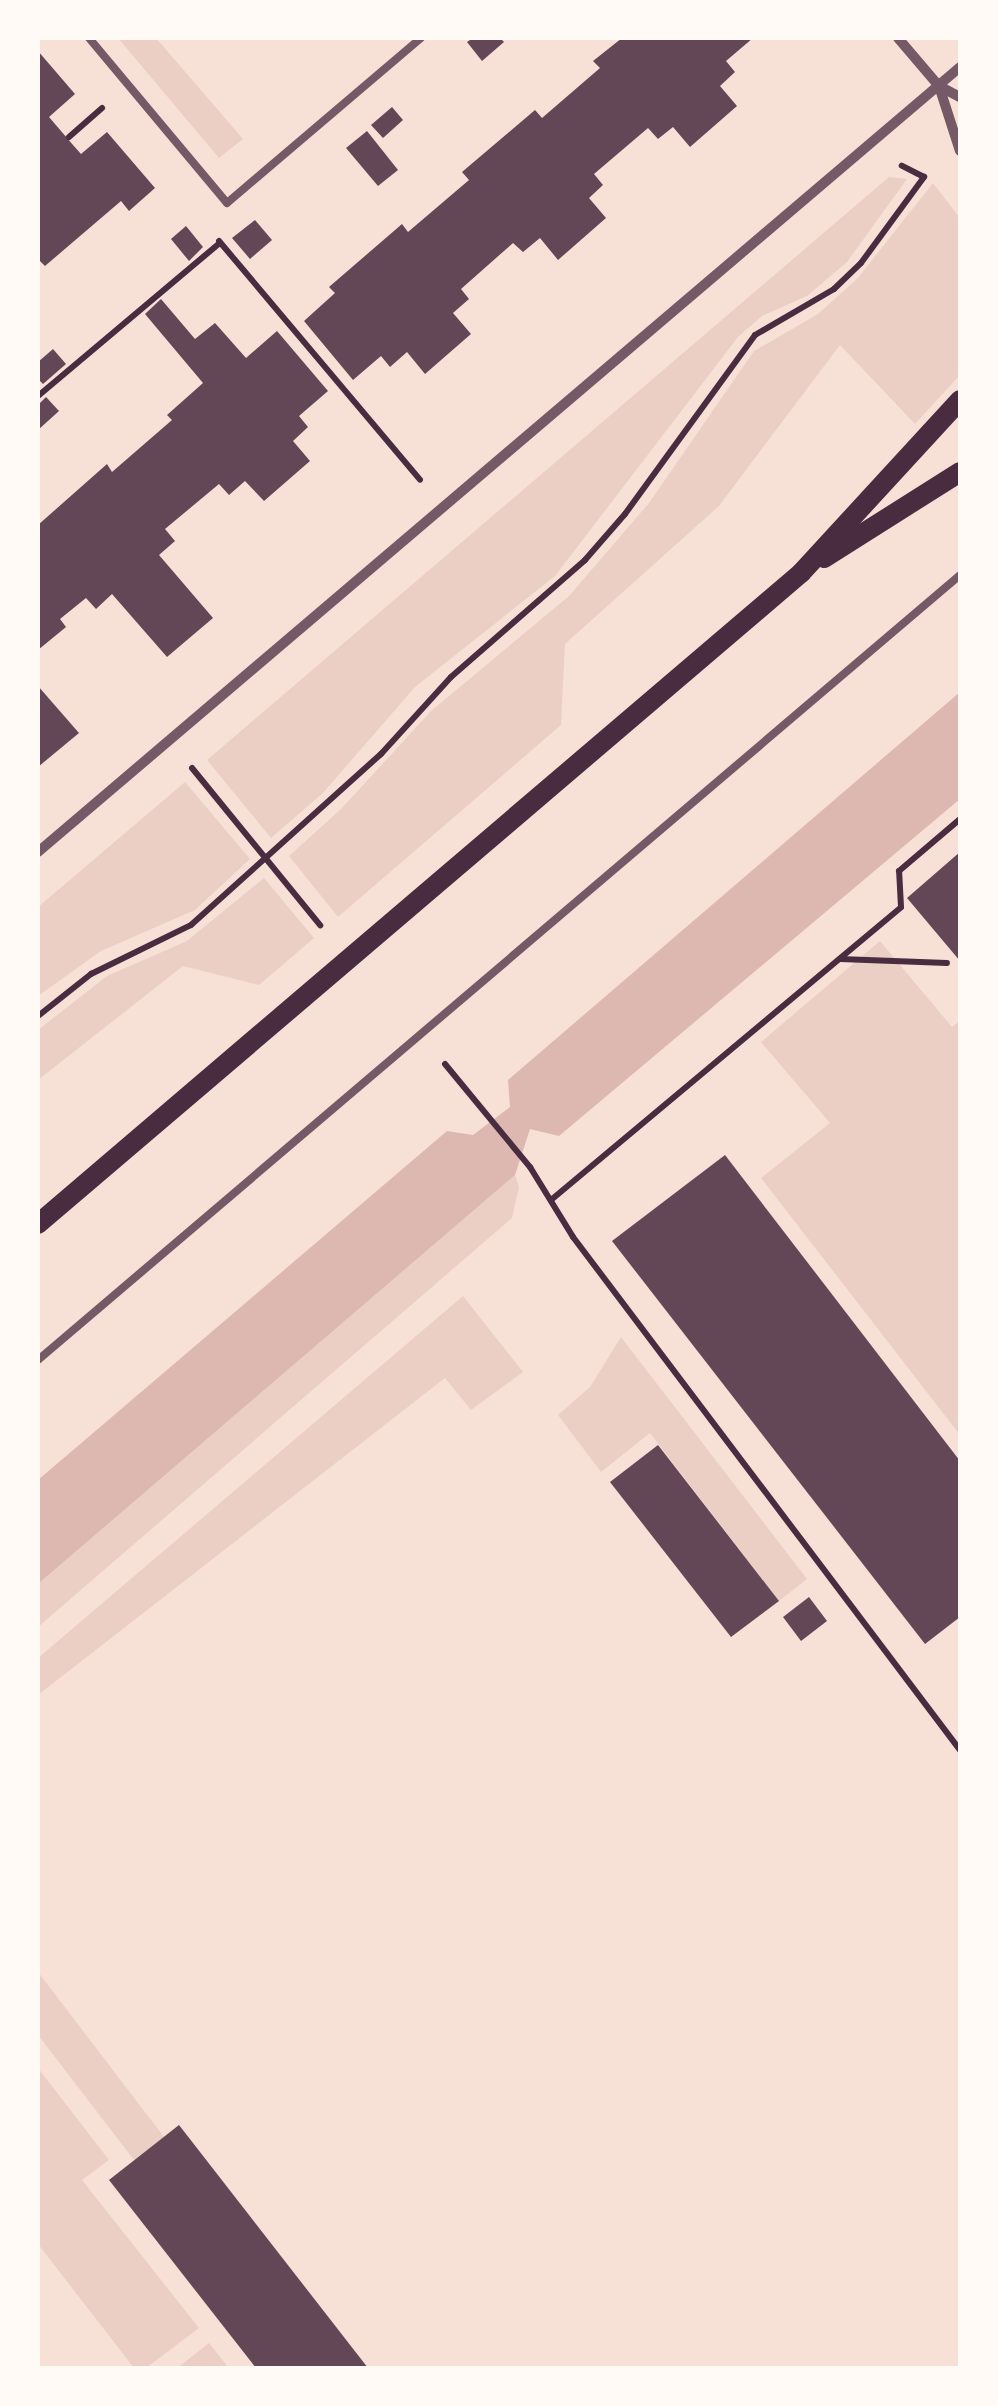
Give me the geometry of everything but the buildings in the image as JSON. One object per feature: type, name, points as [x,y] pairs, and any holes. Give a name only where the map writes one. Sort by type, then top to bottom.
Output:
[{"type":"main road","points":[[38,1224],[801,573],[960,400]]},
{"type":"main road","points":[[801,573],[960,472]]},
{"type":"street","points":[[898,38],[939,86],[960,97]]},
{"type":"street","points":[[38,852],[960,68]]},
{"type":"street","points":[[939,86],[960,151]]},
{"type":"lane","points":[[89,38],[226,202],[421,38]]},
{"type":"lane","points":[[38,1360],[960,575]]},
{"type":"path","points":[[38,1016],[90,974],[191,926],[380,754],[450,676],[585,560],[625,514],[755,334],[834,289],[861,263],[924,176],[865,148]]},
{"type":"path","points":[[226,202],[215,236],[442,507]]},
{"type":"path","points":[[38,396],[220,242]]},
{"type":"path","points":[[168,738],[347,960]]},
{"type":"path","points":[[551,1200],[901,907],[899,871],[960,819]]},
{"type":"path","points":[[839,959],[947,963]]},
{"type":"path","points":[[458,1080],[530,1167],[573,1237],[960,1750]]},
{"type":"shaded area","points":[[118,38],[156,38],[243,139],[219,158]]},
{"type":"shaded area","points":[[889,177],[907,179],[847,262],[807,296],[762,316],[738,337],[555,576],[415,687],[323,793],[271,838],[207,760]]},
{"type":"shaded area","points":[[933,183],[960,218],[960,375],[915,424],[840,345],[719,506],[565,644],[561,725],[338,917],[289,856],[341,809],[431,711],[569,596],[649,503],[754,351],[818,314],[858,278]]},
{"type":"shaded area","points":[[960,692],[960,799],[559,1136],[530,1129],[515,1175],[38,1584],[38,1480],[447,1131],[473,1135],[510,1107],[508,1080]]},
{"type":"shaded area","points":[[185,782],[250,859],[195,910],[101,951],[38,996],[38,907]]},
{"type":"shaded area","points":[[264,878],[314,938],[259,985],[183,966],[38,1080],[38,1030],[107,976],[187,941]]},
{"type":"shaded area","points":[[880,941],[952,1027],[960,1021],[960,1435],[761,1178],[830,1123],[761,1042]]},
{"type":"shaded area","points":[[515,1175],[519,1187],[512,1218],[38,1627],[38,1584]]},
{"type":"shaded area","points":[[463,1296],[523,1372],[471,1410],[445,1378],[38,1695],[38,1658]]},
{"type":"shaded area","points":[[621,1337],[807,1579],[779,1601],[650,1433],[601,1472],[558,1415],[590,1387]]},
{"type":"shaded area","points":[[38,1972],[164,2137],[134,2160],[38,2035]]},
{"type":"shaded area","points":[[38,2068],[109,2160],[82,2180],[199,2328],[146,2368],[134,2368],[38,2244]]},
{"type":"shaded area","points":[[209,2343],[229,2368],[177,2368]]}]
